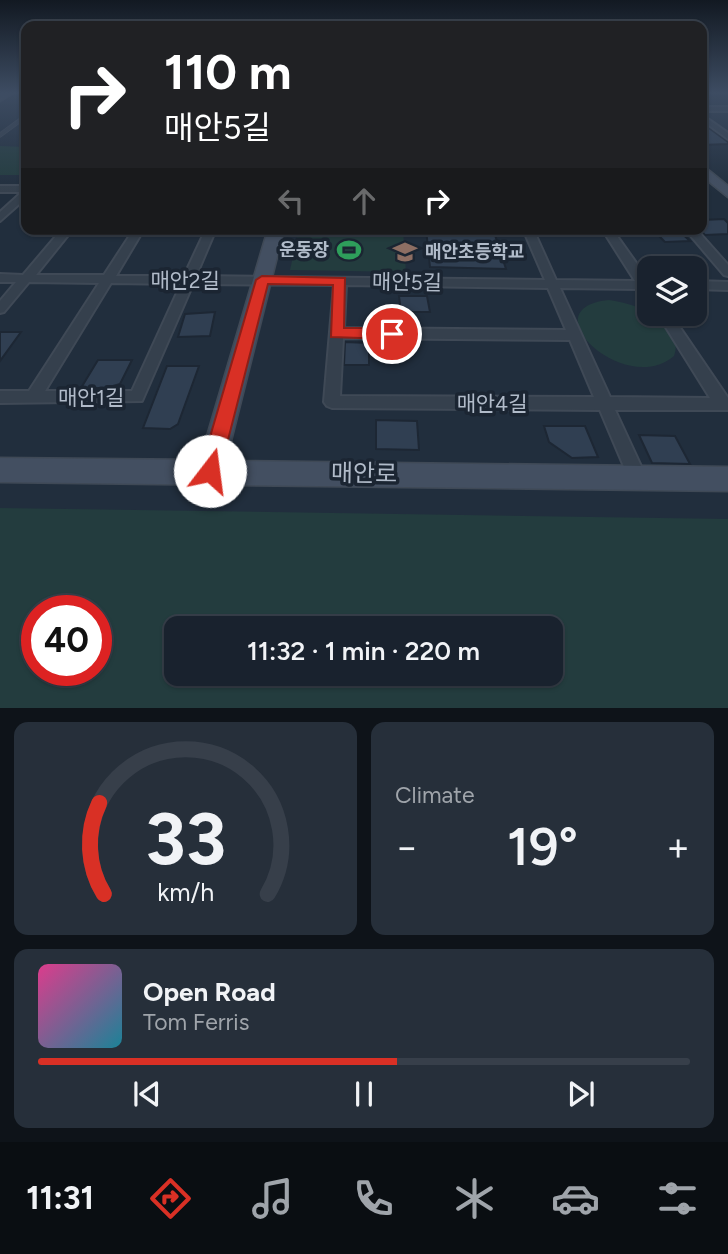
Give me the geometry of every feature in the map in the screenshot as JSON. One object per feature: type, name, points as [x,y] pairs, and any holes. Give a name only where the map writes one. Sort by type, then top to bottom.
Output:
[{"type":"street","points":[[707,174],[728,193]]},
{"type":"street","points":[[0,189],[21,191]]},
{"type":"street","points":[[0,218],[21,196]]},
{"type":"street","points":[[0,309],[63,235]]},
{"type":"street","name":"매안2길","points":[[33,398],[135,235]]},
{"type":"street","points":[[189,280],[208,235]]},
{"type":"street","points":[[210,471],[274,235]]},
{"type":"street","points":[[531,235],[637,477]]},
{"type":"street","name":"매안5길","points":[[611,235],[637,271]]},
{"type":"street","points":[[695,235],[728,272]]},
{"type":"street","name":"매안2길","points":[[0,278],[262,280]]},
{"type":"street","name":"매안1길","points":[[0,397],[137,397],[189,280]]},
{"type":"street","name":"매안5길","points":[[262,280],[637,287]]},
{"type":"street","name":"매안4길","points":[[340,281],[332,402],[725,404]]},
{"type":"street","points":[[707,285],[728,286]]},
{"type":"street","name":"매안4길","points":[[672,326],[725,404]]},
{"type":"street","points":[[337,333],[574,335]]},
{"type":"street","name":"매안로","points":[[0,470],[728,479]]},
{"type":"green space","points":[[0,146],[21,147],[21,175],[0,175]]},
{"type":"green space","name":"운동장","points":[[298,235],[403,235],[406,272],[290,270]]},
{"type":"green space","points":[[609,300],[637,307],[637,326],[668,326],[673,333],[676,343],[674,356],[654,366],[632,366],[611,359],[593,347],[581,332],[578,318],[587,306]]},
{"type":"green space","points":[[0,508],[728,519],[728,708],[0,708]]},
{"type":"building","points":[[707,127],[728,142],[707,145]]},
{"type":"building","points":[[724,219],[728,223],[728,234],[707,235],[707,220]]},
{"type":"building","points":[[427,235],[495,235],[506,269],[430,267]]},
{"type":"building","points":[[658,235],[683,235],[690,241],[665,242]]},
{"type":"building","points":[[399,296],[427,296],[430,312],[401,312]]},
{"type":"building","points":[[215,312],[210,336],[178,337],[185,314]]},
{"type":"building","points":[[0,332],[21,332],[0,361]]},
{"type":"building","points":[[345,342],[369,343],[369,365],[344,365]]},
{"type":"building","points":[[98,360],[132,360],[120,384],[106,388],[81,388]]},
{"type":"building","points":[[167,366],[199,366],[178,424],[170,429],[143,428]]},
{"type":"building","points":[[376,420],[417,421],[419,450],[376,449]]},
{"type":"building","points":[[544,426],[585,426],[598,457],[572,458],[549,442]]},
{"type":"building","points":[[639,435],[675,436],[690,464],[652,463]]},
{"type":"place","name":"운동장","points":[[349,250]]},
{"type":"place","name":"매안초등학교","points":[[405,252]]},
{"type":"route","points":[[210,471],[262,280],[340,281],[337,333],[392,334]]}]
